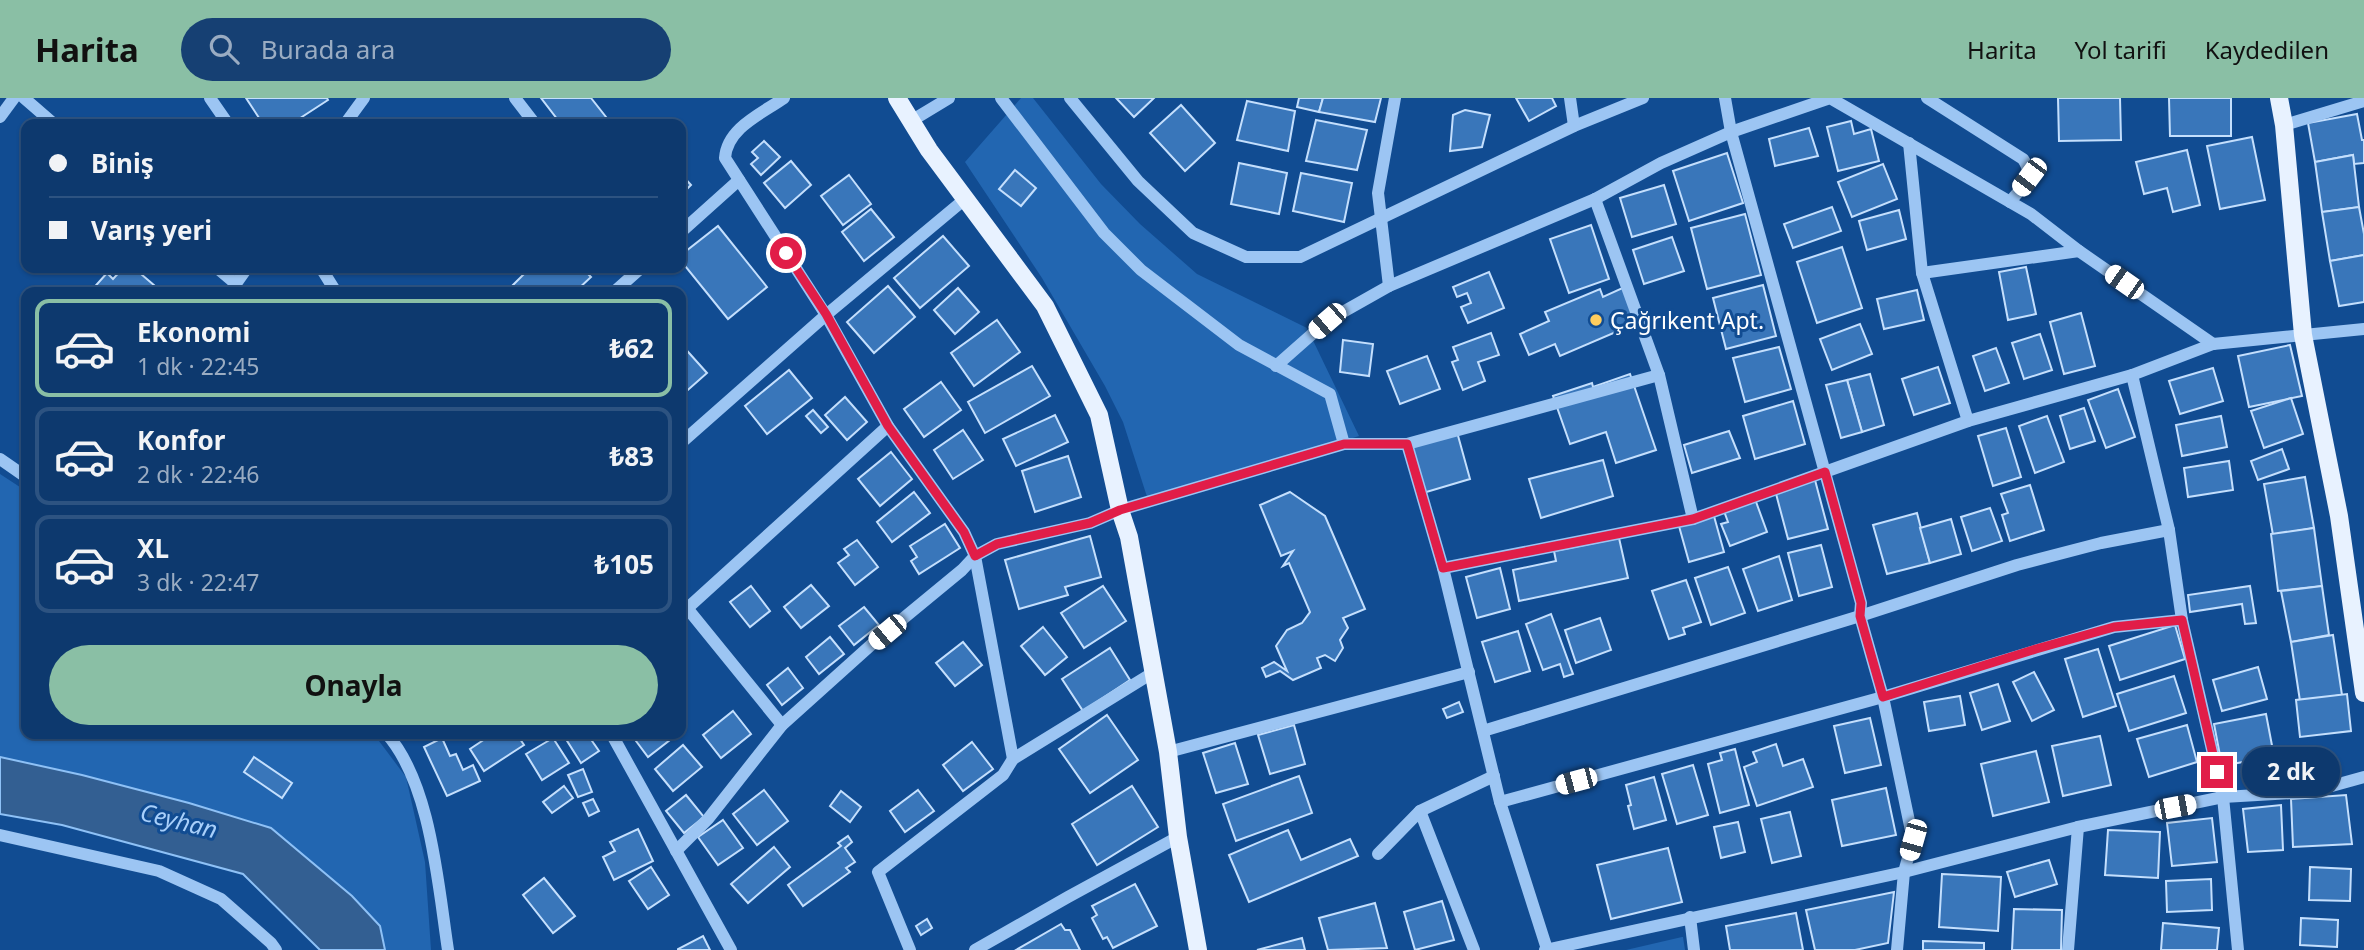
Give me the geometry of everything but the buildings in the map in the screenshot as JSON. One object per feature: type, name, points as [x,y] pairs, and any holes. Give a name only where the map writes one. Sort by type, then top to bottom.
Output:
[{"type":"main road","points":[[897,98],[929,150],[1045,306],[1099,415],[1120,510],[1129,537],[1154,672],[1168,752],[1178,838],[1198,950]]},
{"type":"main road","points":[[2279,98],[2284,125],[2304,335],[2339,516],[2363,681]]},
{"type":"street","points":[[0,117],[15,98]]},
{"type":"street","points":[[24,98],[48,119]]},
{"type":"street","points":[[210,98],[225,119]]},
{"type":"street","points":[[349,119],[364,98]]},
{"type":"street","points":[[515,98],[531,119]]},
{"type":"street","points":[[784,98],[736,131],[726,144],[725,158],[826,314],[888,426],[964,532],[975,556],[1013,759]]},
{"type":"street","points":[[911,121],[950,98]]},
{"type":"street","points":[[1001,98],[1104,233],[1141,270],[1239,345],[1330,394],[1344,444]]},
{"type":"street","points":[[1070,98],[1138,181],[1193,233],[1246,257],[1300,257],[1574,127],[1643,98]]},
{"type":"street","points":[[1389,286],[1377,193],[1395,98]]},
{"type":"street","points":[[1570,98],[1574,127]]},
{"type":"street","points":[[1725,98],[1731,132],[1861,603],[1860,616],[1883,697],[1913,840],[1903,872],[1898,950]]},
{"type":"street","points":[[1276,366],[1327,321],[1389,286],[1595,199],[1661,163],[1731,132],[1830,98],[2031,214],[2079,251],[2213,344]]},
{"type":"street","points":[[1927,98],[2024,159],[2030,169],[2029,177],[2010,202]]},
{"type":"street","points":[[2284,125],[2364,102]]},
{"type":"street","points":[[1909,143],[1922,273],[1968,421]]},
{"type":"street","points":[[686,228],[739,180]]},
{"type":"street","points":[[686,439],[826,314],[965,199]]},
{"type":"street","points":[[1595,199],[1659,375],[1693,519]]},
{"type":"street","points":[[1922,273],[2079,251]]},
{"type":"street","points":[[221,273],[232,287]]},
{"type":"street","points":[[620,287],[635,273]]},
{"type":"street","points":[[1443,568],[1693,519],[1968,421],[2132,375],[2213,344],[2364,329]]},
{"type":"street","points":[[676,852],[708,820],[782,725],[975,556],[997,544],[1090,523],[1120,510],[1344,444],[1407,444],[1659,375]]},
{"type":"street","points":[[2132,375],[2169,530],[2182,620],[2223,797],[2238,950]]},
{"type":"street","points":[[686,609],[888,426]]},
{"type":"street","points":[[1407,444],[1443,568],[1500,802],[1546,950],[1566,948],[1690,917],[1903,872],[2078,827],[2223,797],[2310,792],[2364,777]]},
{"type":"street","points":[[0,459],[21,474]]},
{"type":"street","points":[[1483,731],[2017,565],[2101,543],[2169,530]]},
{"type":"street","points":[[686,613],[782,725]]},
{"type":"street","points":[[1500,802],[1883,697],[2114,627],[2182,620]]},
{"type":"street","points":[[910,950],[878,872],[1003,775],[1013,759],[1154,672]]},
{"type":"street","points":[[1168,752],[1469,672]]},
{"type":"street","points":[[390,739],[411,770],[421,803],[435,864],[448,950]]},
{"type":"street","points":[[614,739],[731,950]]},
{"type":"street","points":[[1378,854],[1420,811],[1494,776]]},
{"type":"street","points":[[1420,811],[1474,950]]},
{"type":"street","points":[[2068,950],[2078,827]]},
{"type":"street","points":[[0,835],[159,871],[221,900],[276,950]]},
{"type":"street","points":[[975,950],[1178,838]]},
{"type":"street","points":[[1690,917],[1694,950]]},
{"type":"shaded area","points":[[1021,98],[1033,98],[1101,184],[1140,224],[1197,274],[1307,328],[1359,436],[1149,503],[1123,422],[1105,386],[1042,278],[965,162]]},
{"type":"shaded area","points":[[0,474],[21,488],[21,739],[378,739],[406,777],[425,862],[431,950],[385,950],[380,926],[82,775],[0,757]]},
{"type":"shaded area","points":[[1682,937],[1685,950],[1626,950]]},
{"type":"water","name":"Ceyhan","points":[[0,757],[189,803],[271,828],[352,896],[380,926],[385,950],[320,950],[243,874],[62,825],[0,814]]},
{"type":"place","name":"Çağrıkent Apt.","points":[[1596,320]]},
{"type":"route","points":[[786,253],[826,314],[888,426],[964,532],[975,556],[997,544],[1090,523],[1120,510],[1344,444],[1407,444],[1443,568],[1693,519],[1825,472],[1861,603],[1860,616],[1883,697],[2114,627],[2182,620],[2217,772]]}]
